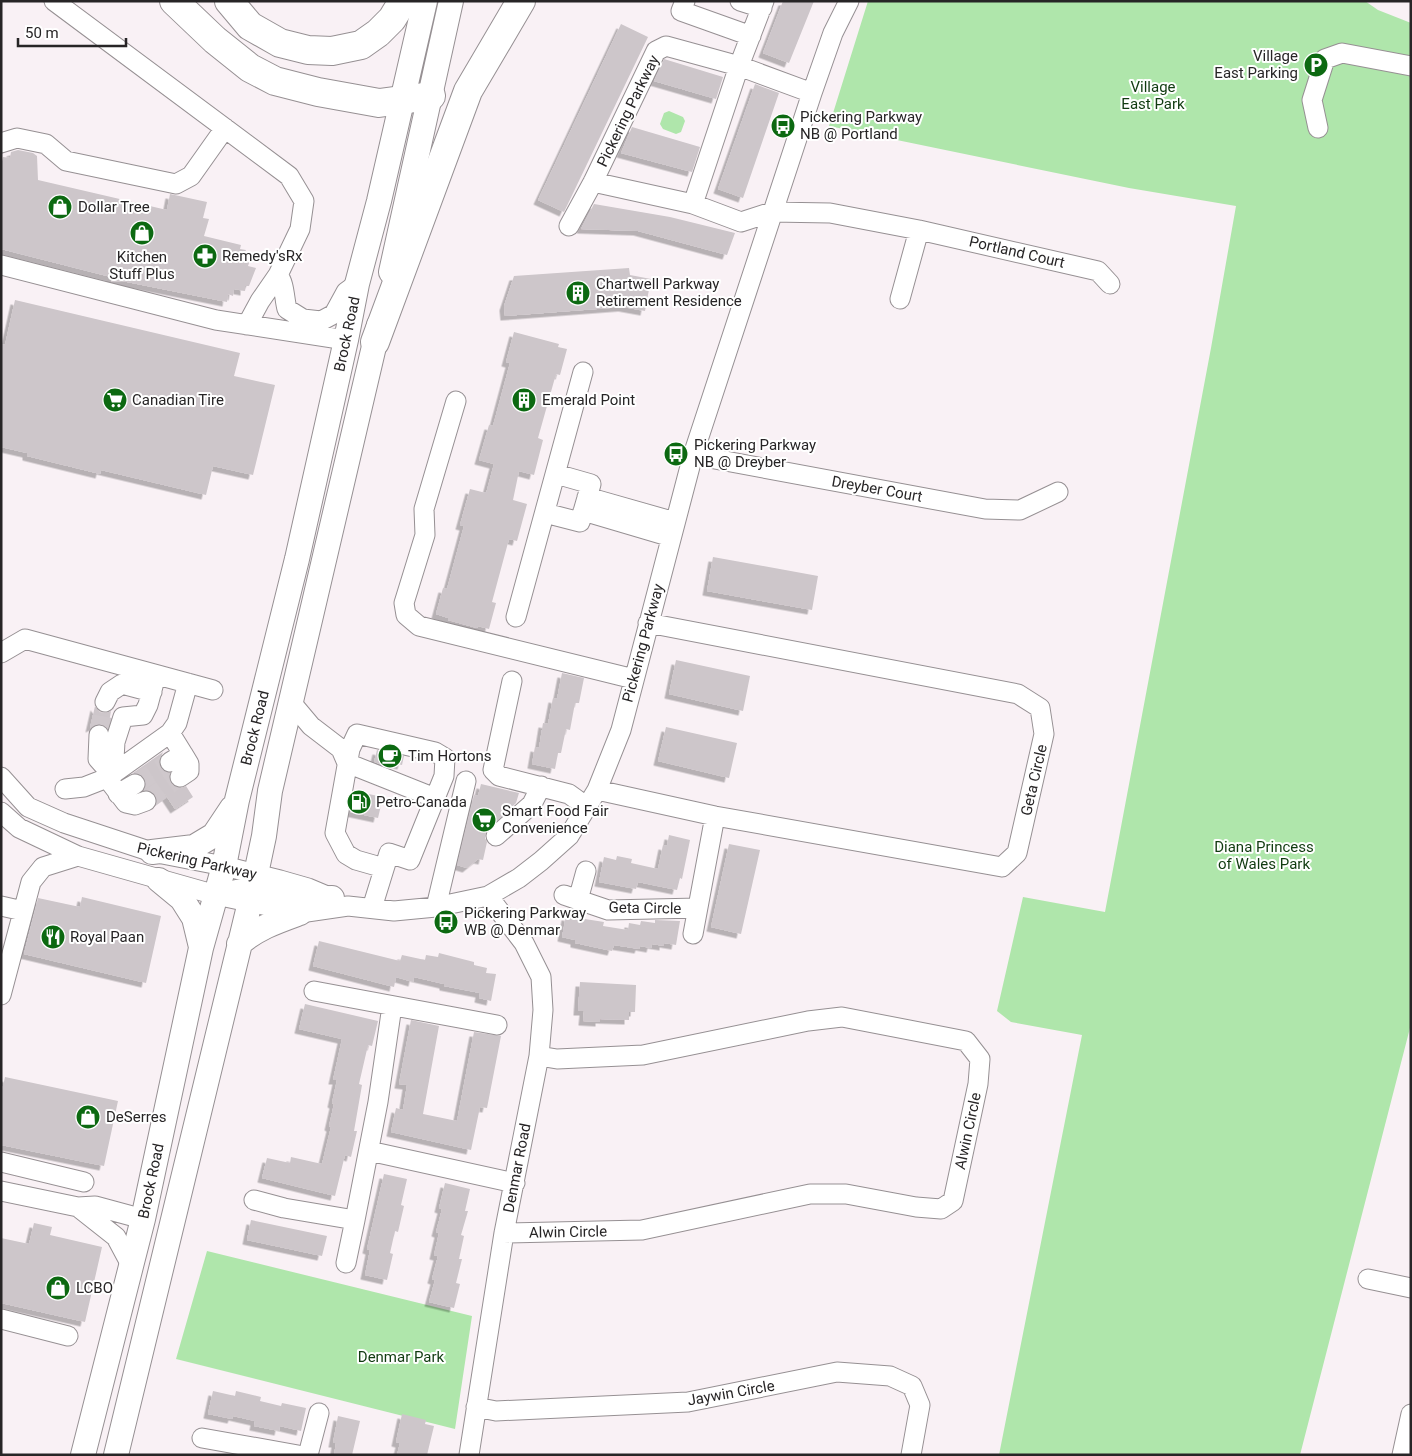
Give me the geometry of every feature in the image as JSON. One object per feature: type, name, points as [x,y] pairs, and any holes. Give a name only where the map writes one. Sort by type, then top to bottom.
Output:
[{"type":"highway","points":[[174,1],[215,40],[250,68],[275,81],[318,92],[379,103],[431,96]]},
{"type":"highway","points":[[229,1],[250,26],[280,43],[308,50],[332,51],[361,44],[378,33],[392,19],[403,1]]},
{"type":"highway","points":[[375,342],[468,91],[521,1]]},
{"type":"main road","name":"Brock Road","points":[[84,1455],[143,1219],[201,948],[224,866],[237,800],[297,559],[357,284],[379,201],[425,1]]},
{"type":"main road","name":"Brock Road","points":[[116,1455],[253,889],[264,836],[270,791],[290,701],[375,342],[451,1]]},
{"type":"main road","points":[[152,852],[194,847],[214,835],[237,800]]},
{"type":"main road","points":[[159,880],[182,899],[194,918],[201,948]]},
{"type":"main road","points":[[216,895],[253,889],[306,899],[340,902]]},
{"type":"main road","points":[[239,944],[250,935],[270,924],[300,913]]},
{"type":"main road","points":[[143,1219],[172,1227]]},
{"type":"street","points":[[54,1],[290,176],[304,201],[300,229],[278,275],[260,301],[247,325]]},
{"type":"street","points":[[685,1],[682,11],[751,36]]},
{"type":"street","points":[[693,204],[739,66],[763,5],[740,1]]},
{"type":"street","name":"Pickering Parkway","points":[[1,777],[28,807],[64,823],[152,852],[224,866],[253,889],[300,913],[340,902],[394,911],[436,906],[488,896],[519,878],[569,836],[597,790],[621,730],[693,455],[812,93],[833,33],[850,1]]},
{"type":"street","name":"Pickering Parkway","points":[[772,212],[741,222],[693,204],[593,182],[656,51],[666,46],[739,66],[812,93]]},
{"type":"street","points":[[1318,128],[1312,100],[1325,59],[1342,53],[1411,66]]},
{"type":"street","points":[[1,143],[17,138],[46,144],[66,161],[176,184],[191,176],[224,128]]},
{"type":"street","points":[[569,226],[593,182]]},
{"type":"street","name":"Portland Court","points":[[772,212],[830,213],[919,230],[1098,271],[1110,284]]},
{"type":"street","points":[[900,299],[919,230]]},
{"type":"street","points":[[1,265],[216,320],[346,340]]},
{"type":"street","points":[[278,275],[283,282],[283,294],[287,310],[303,320],[321,321],[334,314],[346,292],[357,284]]},
{"type":"street","points":[[516,617],[583,372]]},
{"type":"street","points":[[456,401],[424,508],[425,536],[404,603],[406,614],[419,626],[634,679]]},
{"type":"street","name":"Dreyber Court","points":[[693,455],[985,509],[1020,510],[1058,492]]},
{"type":"street","points":[[545,513],[580,522],[591,484],[556,474]]},
{"type":"street","points":[[585,504],[673,530]]},
{"type":"street","name":"Geta Circle","points":[[597,790],[715,816],[1002,867],[1018,853],[1044,734],[1040,708],[1018,694],[648,623]]},
{"type":"street","points":[[1,652],[25,639],[154,683]]},
{"type":"street","points":[[512,681],[493,770],[499,776],[569,794],[587,807]]},
{"type":"street","points":[[106,773],[114,759],[115,742],[123,717],[143,715],[154,683]]},
{"type":"street","points":[[65,789],[84,787],[170,734],[177,723],[188,683]]},
{"type":"street","points":[[105,702],[110,692],[122,684],[188,683],[213,690]]},
{"type":"street","points":[[290,701],[311,726],[341,749],[348,763],[435,798]]},
{"type":"street","points":[[170,734],[178,765]]},
{"type":"street","points":[[372,908],[389,853],[410,860],[444,776],[445,758],[435,752],[357,734],[350,749],[335,833],[346,854],[356,860],[384,868]]},
{"type":"street","points":[[98,735],[98,759],[118,794],[126,803],[135,805],[146,800]]},
{"type":"street","points":[[436,906],[466,781]]},
{"type":"street","points":[[118,794],[135,784]]},
{"type":"street","points":[[496,836],[532,804],[541,786]]},
{"type":"street","name":"Pickering Parkway","points":[[1,812],[19,828],[78,856],[216,895]]},
{"type":"street","name":"Geta Circle","points":[[693,934],[715,816]]},
{"type":"street","points":[[1,995],[31,882],[43,868],[78,856]]},
{"type":"street","name":"Geta Circle","points":[[586,871],[571,898],[608,910],[698,908]]},
{"type":"street","name":"Denmar Road","points":[[469,1455],[504,1233],[539,1056],[543,1010],[541,977],[524,943],[488,896]]},
{"type":"street","points":[[1,906],[24,911]]},
{"type":"street","points":[[314,991],[497,1025]]},
{"type":"street","points":[[346,1263],[369,1151],[385,1060],[392,1006]]},
{"type":"street","name":"Alwin Circle","points":[[504,1233],[642,1230],[810,1194],[846,1194],[916,1207],[941,1209],[953,1201],[978,1084],[980,1059],[966,1041],[842,1017],[808,1021],[642,1055],[557,1059],[539,1056]]},
{"type":"street","points":[[369,1151],[515,1183]]},
{"type":"street","points":[[1,1162],[84,1182]]},
{"type":"street","points":[[1,1190],[78,1207],[95,1206],[143,1219]]},
{"type":"street","points":[[254,1200],[284,1208],[354,1220]]},
{"type":"street","points":[[78,1207],[116,1237],[131,1265]]},
{"type":"street","points":[[1368,1279],[1411,1288]]},
{"type":"street","points":[[1,1318],[68,1336]]},
{"type":"street","name":"Jaywin Circle","points":[[476,1406],[496,1411],[688,1402],[837,1372],[890,1376],[912,1386],[920,1405],[911,1455]]},
{"type":"street","points":[[308,1455],[319,1413]]},
{"type":"street","points":[[1402,1455],[1411,1414]]},
{"type":"street","points":[[202,1438],[298,1455]]},
{"type":"green space","points":[[868,1],[1365,1],[1378,10],[1411,23],[1411,1024],[1300,1455],[999,1455],[1082,1035],[1011,1022],[997,1011],[1023,897],[1105,912],[1236,206],[1129,188],[829,126]]},
{"type":"green space","points":[[669,111],[683,117],[685,121],[681,132],[676,134],[663,129],[660,124],[664,113]]},
{"type":"green space","name":"Denmar Park","points":[[207,1251],[472,1316],[455,1429],[176,1359]]},
{"type":"building","points":[[783,1],[814,1],[789,63],[763,53]]},
{"type":"building","points":[[621,24],[648,37],[564,212],[538,200]]},
{"type":"building","points":[[664,59],[723,77],[716,99],[654,81]]},
{"type":"building","points":[[755,84],[779,93],[743,198],[718,189]]},
{"type":"building","points":[[632,127],[700,147],[692,172],[621,153]]},
{"type":"building","points":[[18,150],[33,153],[37,156],[38,180],[167,210],[170,194],[207,202],[203,218],[209,219],[204,236],[241,245],[240,249],[246,250],[241,259],[250,260],[248,266],[256,268],[249,286],[245,286],[245,291],[234,289],[233,296],[228,294],[227,302],[122,281],[113,282],[111,277],[1,249],[1,166],[3,157],[10,158],[11,152]]},
{"type":"building","points":[[594,204],[670,217],[735,233],[727,255],[638,231],[581,229]]},
{"type":"building","name":"Chartwell Parkway Retirement Residence","points":[[629,268],[630,275],[651,279],[645,311],[623,307],[505,316],[504,306],[514,276]]},
{"type":"building","name":"Canadian Tire","points":[[15,300],[240,353],[234,376],[275,385],[253,475],[213,466],[206,495],[101,470],[100,474],[27,456],[27,453],[1,447],[1,344],[5,345]]},
{"type":"building","points":[[514,332],[559,344],[558,347],[567,349],[560,375],[556,374],[538,438],[543,440],[534,475],[519,471],[513,500],[527,504],[517,541],[509,539],[492,602],[496,603],[489,629],[478,626],[477,628],[448,620],[448,618],[436,614],[443,588],[447,589],[464,526],[460,525],[470,489],[486,493],[487,490],[494,464],[479,460],[489,425],[493,426],[510,363],[506,362]]},
{"type":"building","points":[[713,557],[818,576],[812,610],[707,591]]},
{"type":"building","points":[[676,660],[750,676],[743,711],[669,694]]},
{"type":"building","points":[[562,673],[584,678],[579,703],[575,703],[570,730],[566,729],[561,753],[558,753],[555,769],[532,764],[535,747],[539,748],[543,723],[548,724],[553,698],[557,699]]},
{"type":"building","points":[[95,706],[100,712],[106,713],[111,711],[108,728],[99,724],[90,728]]},
{"type":"building","points":[[666,727],[737,743],[729,778],[658,761]]},
{"type":"building","points":[[377,750],[404,756],[402,765],[389,762],[388,767],[374,762]]},
{"type":"building","points":[[163,752],[159,762],[161,768],[170,773],[171,784],[180,788],[186,786],[193,797],[175,809],[165,794],[157,799],[153,792],[144,790],[146,784],[144,778],[140,774],[133,773]]},
{"type":"building","points":[[481,784],[519,793],[516,803],[486,832],[485,838],[487,842],[483,860],[478,859],[467,868],[457,865],[474,795],[478,796]]},
{"type":"building","points":[[354,791],[383,797],[378,818],[350,812]]},
{"type":"building","points":[[669,835],[690,840],[682,879],[680,878],[677,890],[638,882],[636,889],[599,882],[604,857],[616,860],[617,856],[632,859],[631,863],[658,869],[663,845],[667,846]]},
{"type":"building","points":[[729,844],[760,850],[741,934],[711,927]]},
{"type":"building","points":[[82,897],[161,916],[146,983],[24,954],[38,898],[80,907]]},
{"type":"building","points":[[566,916],[604,922],[603,926],[628,930],[629,923],[640,925],[641,921],[655,923],[655,920],[680,921],[676,945],[652,944],[651,948],[640,946],[639,949],[614,945],[612,951],[575,943],[575,940],[562,937]]},
{"type":"building","points":[[319,941],[400,961],[402,955],[425,960],[426,955],[438,957],[439,953],[474,962],[474,965],[487,968],[486,973],[496,974],[491,1001],[479,998],[480,993],[444,986],[444,984],[414,977],[413,982],[396,977],[394,987],[313,966]]},
{"type":"building","points":[[580,982],[636,985],[635,1012],[629,1012],[629,1020],[600,1019],[600,1022],[583,1021],[584,1011],[578,1011]]},
{"type":"building","points":[[305,1004],[378,1021],[372,1046],[368,1045],[359,1084],[362,1085],[354,1131],[357,1131],[351,1157],[345,1155],[335,1196],[262,1178],[267,1158],[290,1163],[291,1157],[322,1164],[331,1127],[329,1126],[337,1080],[333,1080],[342,1039],[299,1029]]},
{"type":"building","points":[[411,1020],[439,1026],[423,1114],[457,1121],[474,1032],[501,1036],[487,1108],[480,1107],[471,1150],[391,1132],[396,1108],[403,1110],[407,1085],[399,1084]]},
{"type":"building","points":[[5,1077],[118,1101],[104,1166],[1,1145],[1,1095]]},
{"type":"building","points":[[384,1174],[407,1179],[401,1205],[404,1206],[398,1232],[395,1231],[390,1253],[393,1254],[387,1280],[365,1275],[370,1250],[367,1249]]},
{"type":"building","points":[[445,1183],[470,1189],[465,1211],[468,1211],[461,1235],[464,1236],[459,1259],[462,1259],[456,1283],[460,1284],[454,1308],[429,1302],[435,1280],[432,1279],[438,1256],[434,1255],[439,1233],[436,1232],[442,1209],[439,1208]]},
{"type":"building","points":[[251,1220],[327,1236],[322,1256],[247,1240]]},
{"type":"building","points":[[34,1223],[52,1227],[50,1235],[102,1247],[85,1322],[1,1303],[1,1238],[29,1244]]},
{"type":"building","points":[[213,1391],[235,1396],[236,1391],[261,1397],[260,1401],[281,1406],[282,1403],[306,1408],[301,1431],[280,1426],[279,1431],[254,1426],[255,1421],[233,1416],[232,1419],[208,1414]]},
{"type":"building","points":[[402,1414],[426,1420],[425,1424],[434,1426],[427,1455],[397,1455],[400,1443],[396,1442]]},
{"type":"building","points":[[338,1416],[360,1421],[352,1455],[334,1455],[336,1443],[333,1443]]},
{"type":"tunnel","points":[[99,735],[105,702]]},
{"type":"tunnel","points":[[135,784],[170,762]]},
{"type":"tunnel","points":[[146,801],[180,777]]},
{"type":"place","name":"Village East Parking","points":[[1316,65]]},
{"type":"place","name":"Pickering Parkway NB @ Portland","points":[[783,126]]},
{"type":"place","name":"Dollar Tree","points":[[60,207]]},
{"type":"place","name":"Kitchen Stuff Plus","points":[[142,233]]},
{"type":"place","name":"Remedy'sRx","points":[[205,256]]},
{"type":"place","name":"Chartwell Parkway Retirement Residence","points":[[578,293]]},
{"type":"place","name":"Canadian Tire","points":[[115,400]]},
{"type":"place","name":"Emerald Point","points":[[524,400]]},
{"type":"place","name":"Pickering Parkway NB @ Dreyber","points":[[676,454]]},
{"type":"place","name":"Tim Hortons","points":[[390,756]]},
{"type":"place","name":"Petro-Canada","points":[[359,802]]},
{"type":"place","name":"Smart Food Fair Convenience","points":[[484,820]]},
{"type":"place","name":"Pickering Parkway WB @ Denmar","points":[[446,922]]},
{"type":"place","name":"Royal Paan","points":[[53,937]]},
{"type":"place","name":"DeSerres","points":[[88,1117]]},
{"type":"place","name":"LCBO","points":[[58,1288]]},
{"type":"park label","name":"Village East Park","points":[[1153,96]]},
{"type":"park label","name":"Diana Princess of Wales Park","points":[[1264,856]]}]
